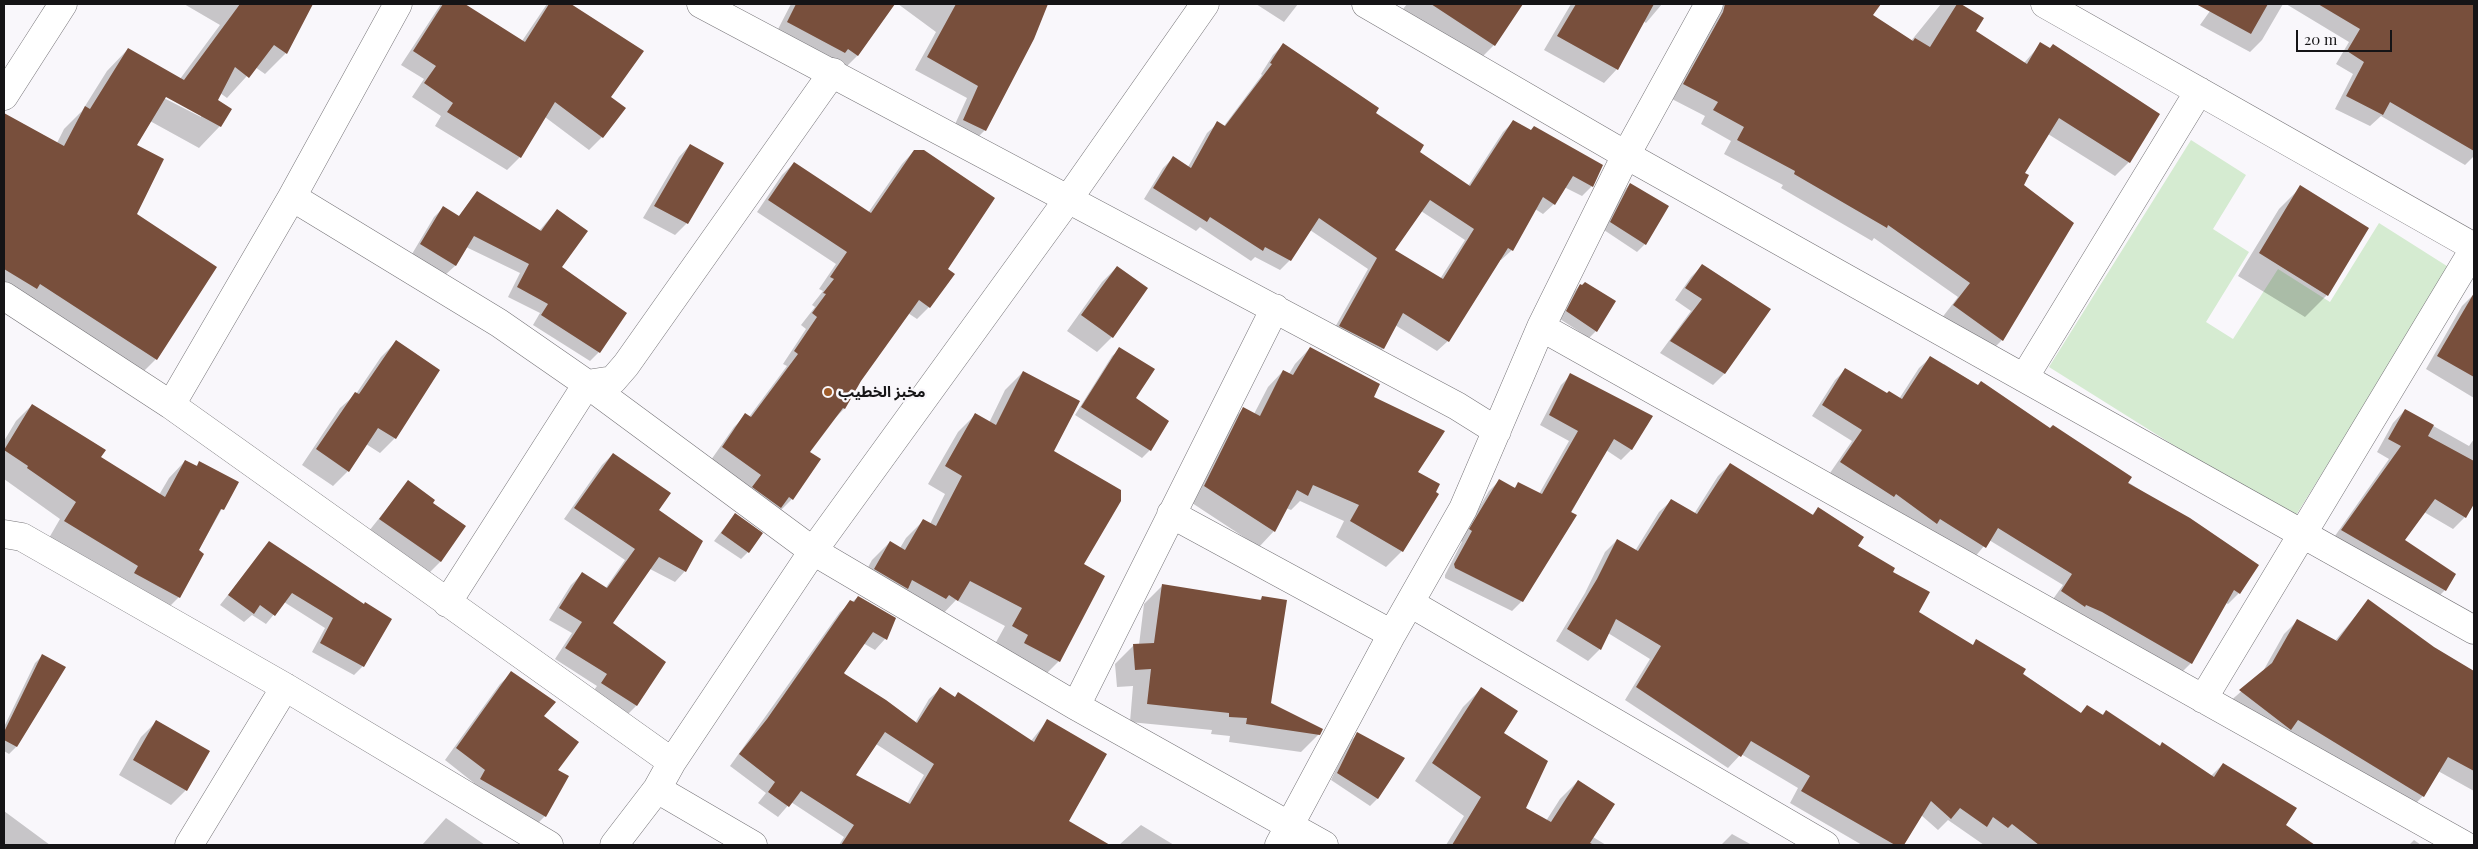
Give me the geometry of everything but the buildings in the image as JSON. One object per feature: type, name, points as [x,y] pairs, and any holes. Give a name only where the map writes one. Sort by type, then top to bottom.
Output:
[{"type":"street","points":[[4,96],[63,4]]},
{"type":"street","points":[[171,405],[292,197],[398,4]]},
{"type":"street","points":[[701,4],[1275,308],[1457,406],[1497,431]]},
{"type":"street","points":[[614,845],[657,789],[672,762],[813,551],[1069,198],[1205,4]]},
{"type":"street","points":[[1366,4],[1626,155],[2474,630]]},
{"type":"street","points":[[1285,835],[1392,634],[1463,509],[1541,328],[1626,155],[1709,4]]},
{"type":"street","points":[[2045,4],[2474,248],[2203,699]]},
{"type":"street","points":[[447,603],[587,384],[613,380],[626,365],[832,72]]},
{"type":"street","points":[[2024,378],[2200,91]]},
{"type":"street","points":[[292,197],[500,323],[587,384],[813,551],[1076,706],[1285,835],[1324,845]]},
{"type":"street","points":[[4,296],[171,405],[672,762]]},
{"type":"street","points":[[1076,706],[1275,308]]},
{"type":"street","points":[[1541,328],[2464,845]]},
{"type":"street","points":[[1172,514],[1392,634]]},
{"type":"street","points":[[4,534],[22,537],[285,687],[549,845]]},
{"type":"street","points":[[1410,603],[1825,845]]},
{"type":"street","points":[[189,845],[285,687]]},
{"type":"street","points":[[657,789],[753,845]]},
{"type":"green space","points":[[2191,140],[2246,175],[2213,229],[2249,252],[2206,322],[2233,339],[2278,269],[2330,302],[2379,223],[2450,268],[2293,520],[2049,367]]},
{"type":"place","name":"مخبز الخطيب","points":[[828,392]]}]
